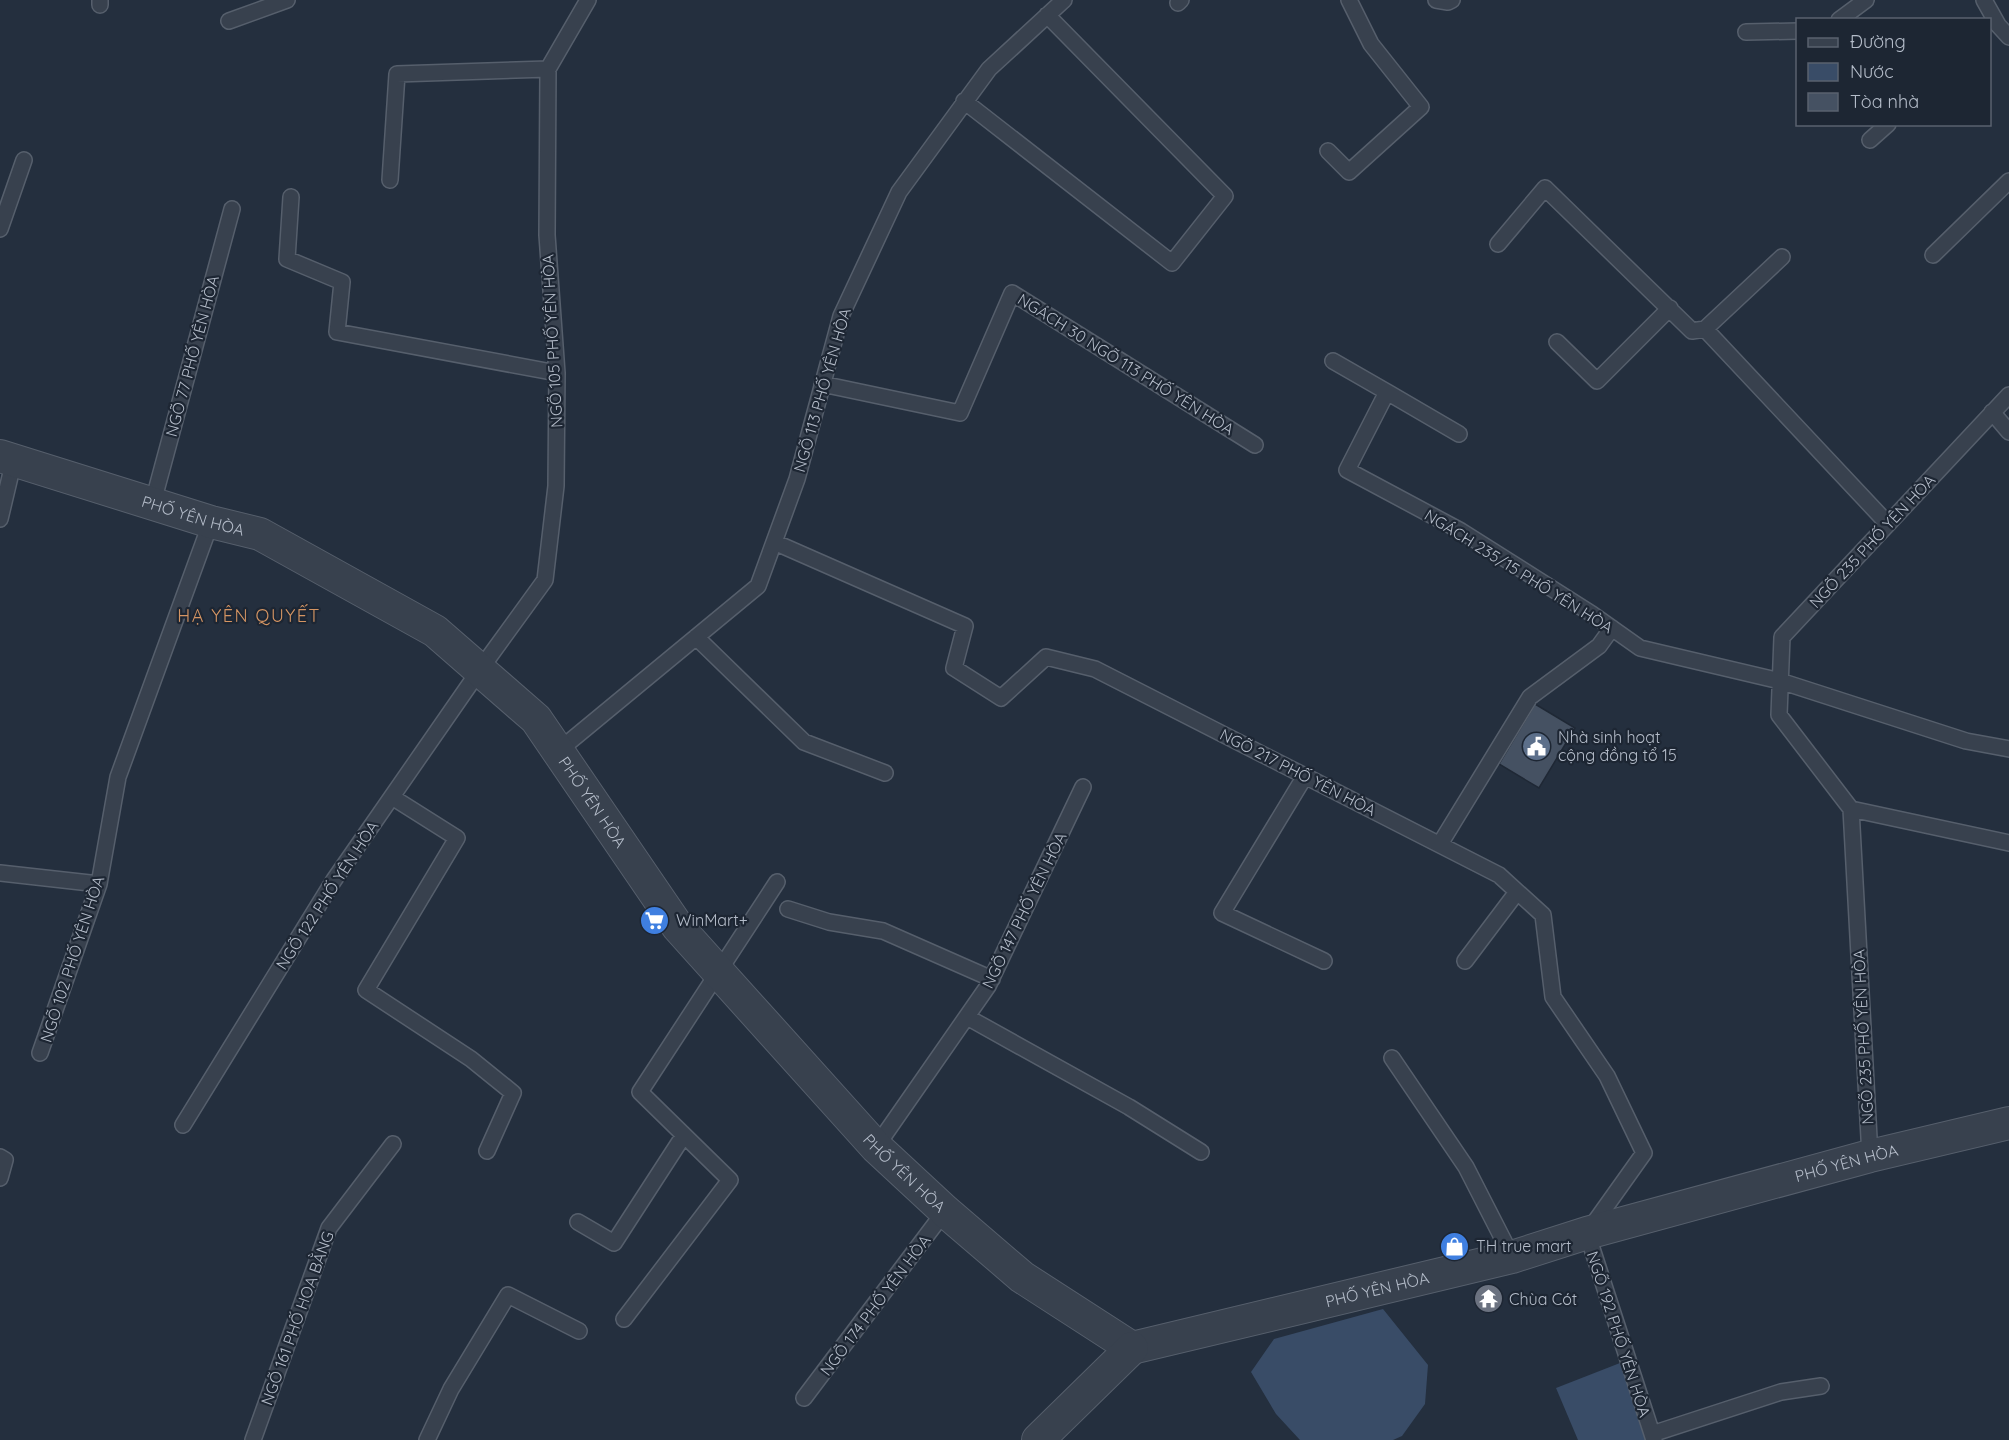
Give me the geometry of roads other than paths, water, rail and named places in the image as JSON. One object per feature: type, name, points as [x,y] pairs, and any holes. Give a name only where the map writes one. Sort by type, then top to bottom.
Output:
[{"type":"street","name":"PHỐ YÊN HÒA","points":[[7,458],[211,522],[260,534],[435,631],[536,719],[678,927],[876,1147],[945,1211],[1022,1277],[1132,1348],[1512,1257],[1587,1233],[1870,1156],[2009,1123]]},
{"type":"street","points":[[1038,1440],[1132,1348]]},
{"type":"lane","points":[[229,21],[286,0]]},
{"type":"lane","name":"NGÕ 105 PHỐ YÊN HÒA","points":[[479,671],[545,580],[556,486],[556,373],[547,235],[548,69],[588,0]]},
{"type":"lane","name":"NGÕ 113 PHỐ YÊN HÒA","points":[[557,752],[758,586],[797,479],[841,316],[899,192],[988,69],[1064,0]]},
{"type":"lane","points":[[1436,0],[1448,2],[1452,0]]},
{"type":"lane","points":[[1842,18],[1866,0]]},
{"type":"lane","points":[[1984,0],[1999,32]]},
{"type":"lane","points":[[1328,151],[1349,172],[1421,107],[1371,44],[1353,1]]},
{"type":"lane","points":[[964,101],[1172,263],[1225,196],[1047,15]]},
{"type":"lane","points":[[1746,32],[1796,31]]},
{"type":"lane","points":[[390,180],[397,74],[548,69]]},
{"type":"lane","points":[[1870,140],[1886,126]]},
{"type":"lane","points":[[0,229],[24,160]]},
{"type":"lane","points":[[1933,255],[2009,181]]},
{"type":"lane","points":[[1498,244],[1545,188],[1692,331],[1706,329],[1782,257]]},
{"type":"lane","points":[[291,197],[287,259],[342,282],[337,332],[556,373]]},
{"type":"lane","name":"NGÕ 77 PHỐ YÊN HÒA","points":[[153,502],[232,209]]},
{"type":"lane","name":"NGÁCH 30 NGÕ 113 PHỐ YÊN HÒA","points":[[822,384],[960,413],[1012,293],[1255,445]]},
{"type":"lane","points":[[1557,342],[1597,381],[1670,308]]},
{"type":"lane","points":[[1706,329],[1888,524]]},
{"type":"lane","points":[[1333,361],[1459,434]]},
{"type":"lane","name":"NGÁCH 235/15 PHỐ YÊN HÒA","points":[[1387,392],[1347,470],[1461,531],[1640,648],[1780,681]]},
{"type":"lane","name":"NGÕ 235 PHỐ YÊN HÒA","points":[[1870,1156],[1851,809],[1779,715],[1782,637],[2009,394]]},
{"type":"lane","points":[[1992,412],[2009,432]]},
{"type":"lane","points":[[0,519],[7,458]]},
{"type":"lane","name":"NGÕ 102 PHỐ YÊN HÒA","points":[[40,1053],[99,884],[118,777],[211,522]]},
{"type":"lane","name":"NGÕ 217 PHỐ YÊN HÒA","points":[[774,542],[965,626],[954,668],[1001,698],[1046,657],[1095,669],[1440,844],[1499,876],[1518,892],[1543,915],[1553,997],[1607,1076],[1644,1153],[1587,1233]]},
{"type":"lane","points":[[1440,844],[1530,697],[1599,646],[1612,628]]},
{"type":"lane","points":[[696,637],[804,742],[885,773]]},
{"type":"lane","name":"NGÕ 122 PHỐ YÊN HÒA","points":[[183,1125],[334,880],[479,671]]},
{"type":"lane","points":[[1780,681],[1966,741],[2009,749]]},
{"type":"lane","points":[[1305,776],[1222,913],[1324,961]]},
{"type":"lane","name":"NGÕ 147 PHỐ YÊN HÒA","points":[[876,1147],[992,979],[1083,787]]},
{"type":"lane","points":[[392,796],[457,838],[366,990],[471,1059],[513,1093],[487,1151]]},
{"type":"lane","points":[[1851,809],[2009,843]]},
{"type":"lane","points":[[0,873],[99,884]]},
{"type":"lane","points":[[624,1319],[730,1180],[640,1092],[777,882]]},
{"type":"lane","points":[[1465,961],[1518,892]]},
{"type":"lane","points":[[789,909],[829,922],[883,931],[992,979]]},
{"type":"lane","points":[[967,1017],[1129,1107],[1201,1152]]},
{"type":"lane","points":[[1392,1058],[1466,1167],[1512,1257]]},
{"type":"lane","points":[[578,1222],[614,1243],[684,1135]]},
{"type":"lane","name":"NGÕ 161 PHỐ HOA BẰNG","points":[[253,1440],[329,1228],[393,1144]]},
{"type":"lane","points":[[0,1157],[5,1160],[0,1178]]},
{"type":"lane","name":"NGÕ 174 PHỐ YÊN HÒA","points":[[804,1398],[945,1211]]},
{"type":"lane","name":"NGÕ 192 PHỐ YÊN HÒA","points":[[1587,1233],[1653,1437],[1781,1392],[1821,1386]]},
{"type":"lane","points":[[427,1440],[451,1389],[508,1295],[579,1331]]},
{"type":"water","points":[[1383,1309],[1428,1365],[1425,1404],[1402,1436],[1393,1440],[1300,1440],[1276,1414],[1251,1372],[1274,1339]]},
{"type":"water","points":[[1620,1363],[1647,1440],[1578,1440],[1556,1388]]},
{"type":"place","name":"Nhà sinh hoạt cộng đồng tổ 15","points":[[1537,746]]},
{"type":"place","name":"WinMart+","points":[[655,920]]},
{"type":"place","name":"TH true mart","points":[[1455,1246]]},
{"type":"place","name":"Chùa Cót","points":[[1488,1299]]},
{"type":"district","name":"HẠ YÊN QUYẾT","points":[[249,616]]}]
